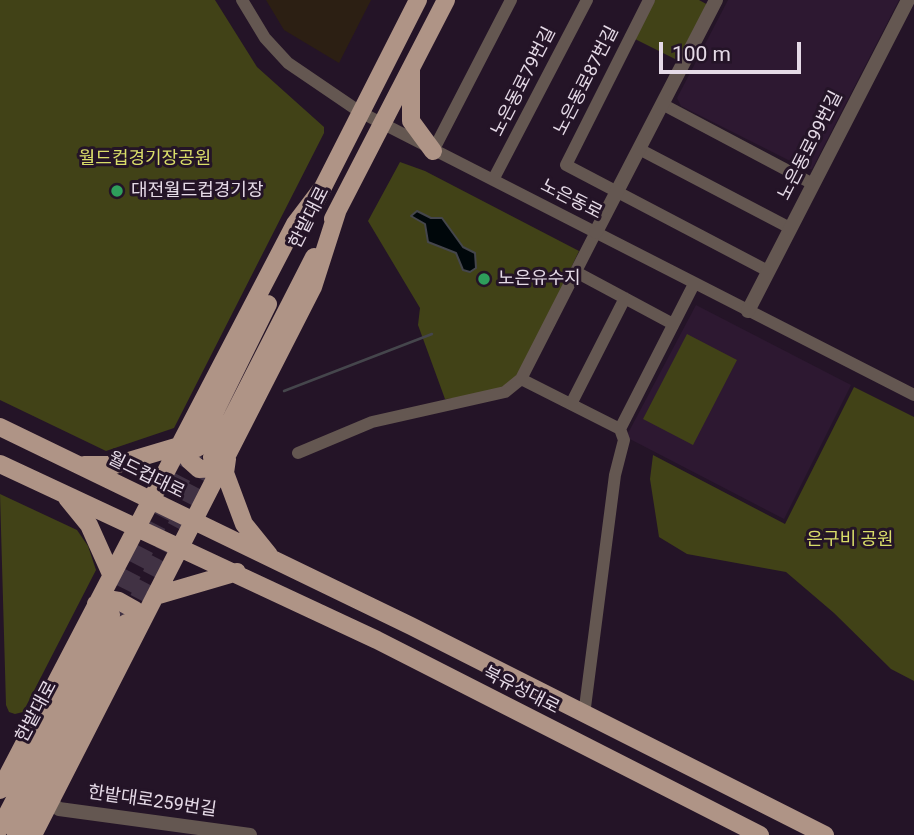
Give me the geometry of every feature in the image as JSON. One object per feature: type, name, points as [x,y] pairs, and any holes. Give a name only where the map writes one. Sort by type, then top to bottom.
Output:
[{"type":"main road","name":"한밭대로","points":[[209,452],[320,191],[418,0]]},
{"type":"main road","name":"한밭대로","points":[[209,452],[446,0]]},
{"type":"main road","points":[[411,68],[411,121],[433,151]]},
{"type":"main road","name":"월드컵대로","points":[[0,426],[152,503],[274,560]]},
{"type":"main road","points":[[77,465],[115,465],[209,452]]},
{"type":"main road","points":[[0,790],[111,575],[152,503],[209,452]]},
{"type":"main road","points":[[155,596],[192,522],[209,452]]},
{"type":"main road","points":[[209,452],[225,473],[244,524],[274,560]]},
{"type":"main road","points":[[0,464],[237,572]]},
{"type":"main road","points":[[62,493],[89,525],[111,575]]},
{"type":"main road","name":"북유성대로","points":[[274,560],[411,626],[825,835]]},
{"type":"main road","points":[[33,835],[50,802],[126,619],[155,596],[237,572]]},
{"type":"main road","name":"북유성대로","points":[[237,572],[377,640],[760,835]]},
{"type":"main road","points":[[16,835],[126,619],[135,610],[119,601],[107,600],[96,604]]},
{"type":"main road","name":"한밭대로","points":[[0,828],[126,619]]},
{"type":"street","name":"노은동로","points":[[242,0],[265,38],[288,63],[360,112],[914,395]]},
{"type":"street","points":[[433,151],[512,0]]},
{"type":"street","name":"노은동로79번길","points":[[493,180],[587,0]]},
{"type":"street","name":"노은동로87번길","points":[[649,0],[566,165],[768,271]]},
{"type":"street","points":[[298,453],[372,422],[505,392],[521,379],[716,0]]},
{"type":"street","name":"노은동로99번길","points":[[748,311],[908,0]]},
{"type":"street","points":[[662,104],[813,184]]},
{"type":"street","points":[[639,149],[790,228]]},
{"type":"street","points":[[576,272],[673,324]]},
{"type":"street","points":[[521,379],[620,429],[694,284]]},
{"type":"street","points":[[570,404],[625,298]]},
{"type":"street","name":"북유성대로","points":[[584,715],[615,475],[624,440],[620,429]]},
{"type":"street","name":"한밭대로259번길","points":[[50,802],[59,809],[250,835]]},
{"type":"shaded area","points":[[266,0],[371,0],[339,63],[284,30]]},
{"type":"shaded area","points":[[728,0],[899,0],[812,169],[806,169],[681,106],[677,98]]},
{"type":"shaded area","points":[[417,211],[431,218],[442,218],[463,247],[475,253],[476,268],[470,272],[463,270],[456,253],[428,242],[425,224],[411,216]]},
{"type":"shaded area","points":[[696,305],[851,385],[784,519],[626,437]]},
{"type":"green space","name":"월드컵경기장공원","points":[[0,0],[215,0],[257,67],[324,127],[324,133],[174,428],[106,451],[0,400]]},
{"type":"green space","points":[[655,0],[699,0],[710,6],[681,62],[635,39]]},
{"type":"green space","name":"노은유수지","points":[[400,162],[425,171],[579,251],[522,372],[499,390],[473,397],[445,399],[418,325],[420,308],[368,221]]},
{"type":"green space","points":[[687,334],[737,360],[693,445],[643,419]]},
{"type":"green space","name":"은구비 공원","points":[[854,387],[914,417],[914,681],[891,669],[834,613],[786,572],[687,554],[659,537],[650,479],[653,455],[785,524]]},
{"type":"green space","points":[[0,494],[77,530],[88,546],[96,570],[23,712],[15,714],[9,712],[6,705]]},
{"type":"waterway","points":[[284,391],[432,334]]},
{"type":"tunnel","points":[[112,613],[197,448]]},
{"type":"tunnel","points":[[126,623],[212,458]]},
{"type":"place","name":"대전월드컵경기장","points":[[117,191]]},
{"type":"place","name":"노은유수지","points":[[484,279]]}]
